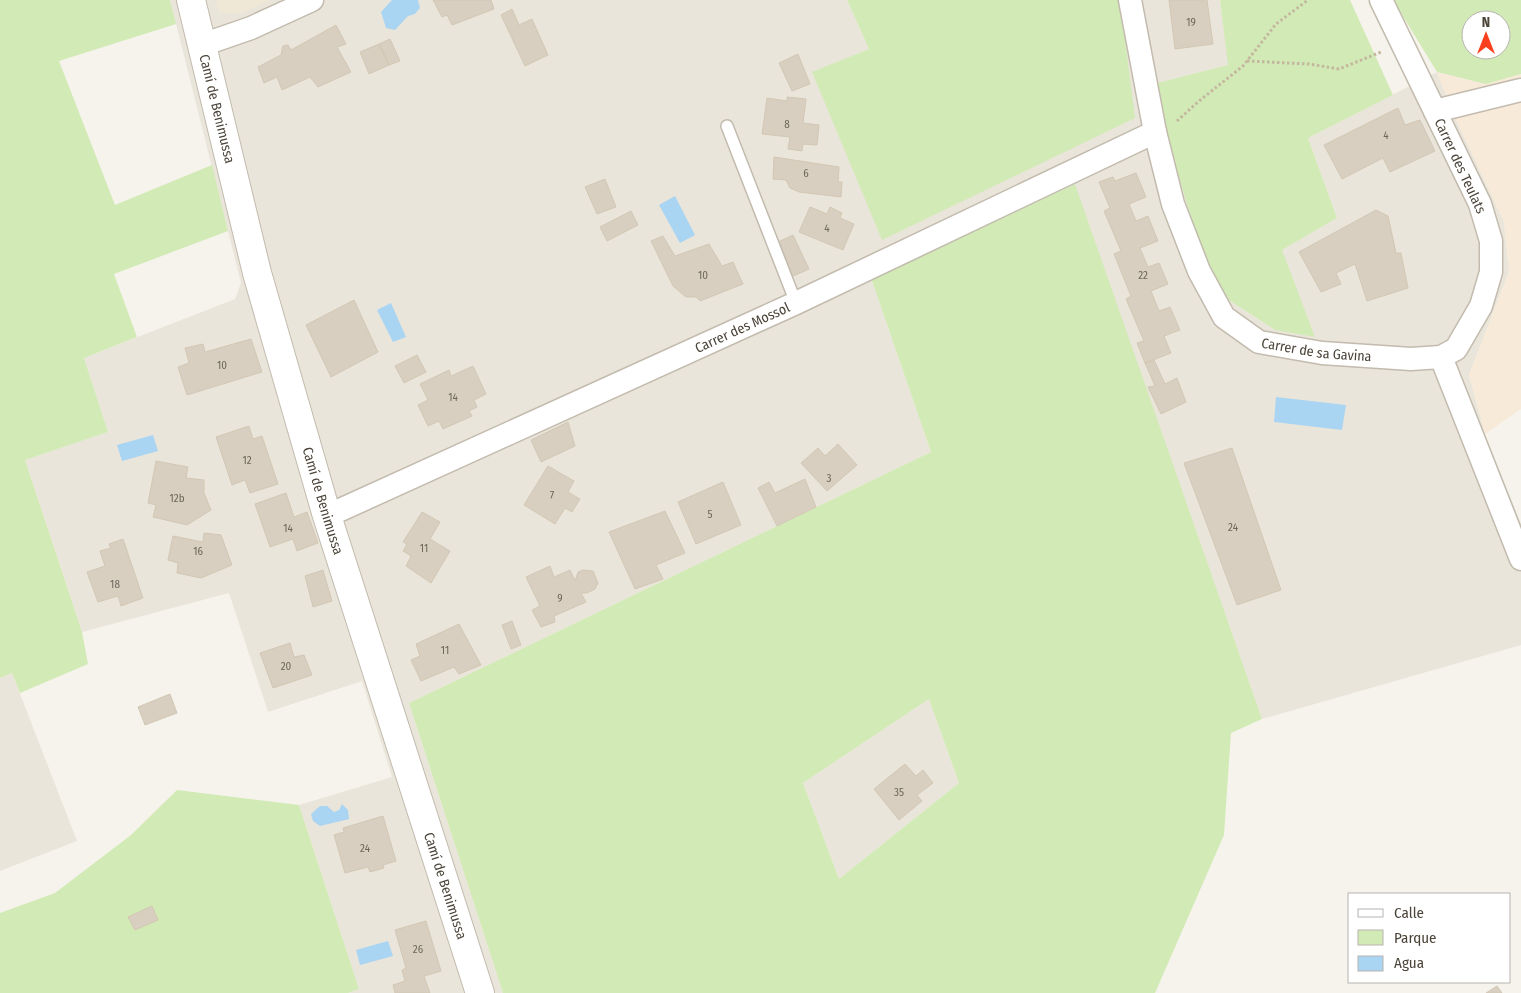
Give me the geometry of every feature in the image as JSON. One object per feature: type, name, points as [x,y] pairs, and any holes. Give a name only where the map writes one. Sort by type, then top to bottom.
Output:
[{"type":"street","name":"Camí de Benimussa","points":[[191,0],[257,273],[327,516],[480,993]]},
{"type":"street","points":[[202,45],[251,28],[312,0]]},
{"type":"street","name":"Carrer de sa Gavina","points":[[1130,0],[1155,132],[1173,204],[1199,271],[1224,317],[1259,342],[1322,353],[1411,359],[1441,357]]},
{"type":"street","name":"Carrer des Teulats","points":[[1381,0],[1480,204],[1491,241],[1491,272],[1481,306],[1456,349],[1441,357]]},
{"type":"street","points":[[1434,111],[1521,90]]},
{"type":"street","name":"Carrer des Mossol","points":[[327,516],[796,303],[1155,132]]},
{"type":"street","points":[[1441,357],[1521,559]]},
{"type":"lane","points":[[727,126],[796,303]]},
{"type":"path","points":[[1155,132],[1170,128],[1246,61],[1276,24],[1308,0]]},
{"type":"path","points":[[1246,61],[1309,64],[1339,69],[1402,44]]},
{"type":"shaded area","points":[[170,0],[847,0],[869,49],[812,73],[1120,0],[1220,0],[1229,65],[1157,83],[1199,244],[1227,299],[1275,330],[1282,250],[1337,218],[1308,138],[1437,72],[1453,113],[1504,222],[1509,272],[1469,375],[1485,434],[1521,524],[1521,645],[1262,719],[1074,184],[871,278],[931,452],[409,703],[503,993],[348,993],[359,989],[299,805],[392,777],[362,681],[268,712],[229,593],[82,632],[25,460],[108,432],[84,358],[235,299],[241,283]]},
{"type":"shaded area","points":[[216,0],[270,0],[242,13],[219,13]]},
{"type":"shaded area","points":[[1437,72],[1486,84],[1521,74],[1521,409],[1485,434],[1469,375],[1509,272],[1504,222],[1453,113]]},
{"type":"shaded area","points":[[12,673],[77,841],[0,871],[0,678]]},
{"type":"shaded area","points":[[929,699],[959,783],[839,879],[803,783]]},
{"type":"green space","points":[[0,0],[170,0],[176,24],[59,61],[115,205],[212,165],[228,231],[114,274],[137,337],[84,358],[108,432],[25,460],[82,632],[88,664],[20,693],[12,673],[0,678]]},
{"type":"green space","points":[[847,0],[1120,0],[1135,118],[882,240],[812,72],[869,49]]},
{"type":"green space","points":[[1220,0],[1350,0],[1393,95],[1308,138],[1337,218],[1282,250],[1315,337],[1275,330],[1227,299],[1199,244],[1157,104],[1157,83],[1228,65]]},
{"type":"green space","points":[[1393,0],[1521,0],[1521,74],[1486,84],[1437,72]]},
{"type":"green space","points":[[1075,184],[1262,719],[1231,733],[1224,835],[1155,993],[503,993],[409,703],[931,452],[871,278]],"holes":[[[929,699],[959,783],[839,879],[803,783]]]},
{"type":"green space","points":[[177,790],[299,805],[359,989],[348,993],[0,993],[0,913],[55,893],[131,835]]},
{"type":"water","points":[[392,0],[418,0],[420,8],[415,14],[408,16],[395,30],[386,28],[381,12]]},
{"type":"water","points":[[675,196],[695,235],[680,243],[659,205]]},
{"type":"water","points":[[391,303],[406,337],[393,342],[377,310]]},
{"type":"water","points":[[1276,397],[1346,405],[1342,430],[1274,422]]},
{"type":"water","points":[[153,435],[158,451],[122,461],[117,445]]},
{"type":"water","points":[[342,804],[348,810],[349,819],[320,826],[313,821],[311,814],[320,806],[327,806],[334,812],[339,810]]},
{"type":"water","points":[[388,941],[393,956],[360,965],[356,950]]},
{"type":"building","points":[[433,0],[491,0],[494,9],[452,25],[447,15],[442,17]]},
{"type":"building","points":[[1169,0],[1207,0],[1213,44],[1175,49]]},
{"type":"building","points":[[512,9],[519,25],[532,19],[548,55],[525,66],[501,15]]},
{"type":"building","points":[[336,25],[346,44],[337,47],[351,72],[318,87],[310,77],[282,90],[277,77],[264,83],[258,67],[281,55],[283,46],[288,45],[291,50]]},
{"type":"building","points":[[390,39],[400,61],[389,65],[379,44]]},
{"type":"building","points":[[379,44],[389,65],[369,74],[360,52]]},
{"type":"building","points":[[798,54],[810,84],[792,91],[779,63]]},
{"type":"building","points":[[787,97],[806,99],[803,123],[819,125],[817,145],[803,144],[802,151],[788,149],[790,137],[762,134],[767,98],[787,101]]},
{"type":"building","points":[[1398,108],[1405,125],[1420,120],[1435,151],[1390,172],[1383,158],[1342,179],[1324,145]]},
{"type":"building","points":[[774,157],[839,167],[838,182],[842,182],[841,197],[799,192],[790,188],[786,180],[773,179]]},
{"type":"building","points":[[1136,173],[1146,197],[1129,204],[1136,221],[1148,216],[1158,241],[1140,248],[1148,267],[1159,263],[1168,284],[1151,291],[1159,311],[1170,307],[1180,330],[1164,336],[1171,353],[1145,363],[1137,343],[1144,341],[1126,299],[1131,296],[1114,254],[1121,251],[1104,211],[1110,208],[1099,182],[1113,177],[1115,181]]},
{"type":"building","points":[[605,179],[616,207],[597,214],[585,187]]},
{"type":"building","points":[[810,207],[827,214],[830,207],[842,213],[840,218],[854,224],[843,250],[799,232]]},
{"type":"building","points":[[1376,210],[1388,216],[1396,253],[1401,253],[1408,288],[1367,301],[1355,264],[1336,273],[1341,284],[1321,292],[1299,252]]},
{"type":"building","points":[[631,211],[638,225],[607,241],[600,227]]},
{"type":"building","points":[[793,235],[809,269],[791,277],[776,243]]},
{"type":"building","points":[[663,236],[675,256],[709,244],[722,266],[733,262],[743,284],[700,301],[696,297],[686,297],[673,286],[651,241]]},
{"type":"building","points":[[354,300],[378,352],[331,377],[306,325]]},
{"type":"building","points":[[251,339],[262,372],[187,395],[178,367],[189,363],[185,348],[203,344],[205,352]]},
{"type":"building","points":[[417,355],[426,372],[404,383],[395,366]]},
{"type":"building","points":[[1154,360],[1165,384],[1177,378],[1186,402],[1161,414],[1148,387],[1155,386],[1145,363]]},
{"type":"building","points":[[473,366],[486,394],[474,400],[477,407],[469,411],[472,416],[443,429],[439,421],[428,426],[418,405],[428,400],[420,384],[449,370],[451,376]]},
{"type":"building","points":[[568,422],[575,446],[541,462],[531,440]]},
{"type":"building","points":[[249,426],[253,439],[262,436],[278,484],[250,493],[245,480],[232,485],[216,437]]},
{"type":"building","points":[[838,444],[857,465],[827,491],[801,463],[818,448],[825,456]]},
{"type":"building","points":[[1232,448],[1281,590],[1237,605],[1184,463]]},
{"type":"building","points":[[156,461],[188,467],[186,478],[204,480],[204,493],[211,510],[187,525],[153,517],[156,505],[148,503]]},
{"type":"building","points":[[548,466],[574,481],[568,492],[580,499],[572,512],[565,508],[555,524],[524,505]]},
{"type":"building","points":[[805,479],[816,507],[777,526],[758,488],[769,482],[775,493]]},
{"type":"building","points":[[723,482],[741,525],[696,544],[678,502]]},
{"type":"building","points":[[286,493],[294,517],[307,512],[318,543],[297,551],[293,539],[270,547],[255,504]]},
{"type":"building","points":[[665,511],[685,553],[656,565],[663,579],[635,589],[609,532]]},
{"type":"building","points":[[422,512],[440,522],[430,539],[450,551],[431,583],[406,566],[411,556],[403,551],[407,544],[403,542]]},
{"type":"building","points":[[204,533],[221,535],[232,565],[201,578],[177,573],[178,563],[168,560],[173,536],[203,542]]},
{"type":"building","points":[[123,539],[143,598],[121,606],[118,596],[98,602],[87,572],[105,566],[100,551],[111,548],[109,544]]},
{"type":"building","points":[[550,566],[554,577],[570,570],[575,581],[578,572],[583,570],[593,571],[598,583],[595,589],[587,593],[581,593],[586,602],[554,616],[555,622],[541,627],[532,610],[540,606],[526,577]]},
{"type":"building","points":[[323,570],[332,601],[313,607],[305,576]]},
{"type":"building","points":[[512,621],[521,645],[511,649],[502,625]]},
{"type":"building","points":[[459,624],[481,665],[459,674],[454,667],[421,681],[411,660],[420,656],[416,644]]},
{"type":"building","points":[[290,643],[294,657],[304,655],[312,675],[273,688],[260,653]]},
{"type":"building","points":[[170,694],[177,713],[145,725],[138,707]]},
{"type":"building","points":[[905,764],[916,776],[923,770],[933,783],[917,795],[922,801],[899,820],[874,789]]},
{"type":"building","points":[[383,816],[396,861],[383,865],[384,868],[370,872],[368,867],[345,873],[334,835],[344,832],[343,828]]},
{"type":"building","points":[[152,906],[158,920],[135,930],[128,917]]},
{"type":"building","points":[[426,921],[441,971],[424,976],[430,993],[395,993],[393,985],[405,981],[402,970],[406,968],[395,930]]},
{"type":"building","points":[[1497,986],[1502,993],[1486,993]]}]
